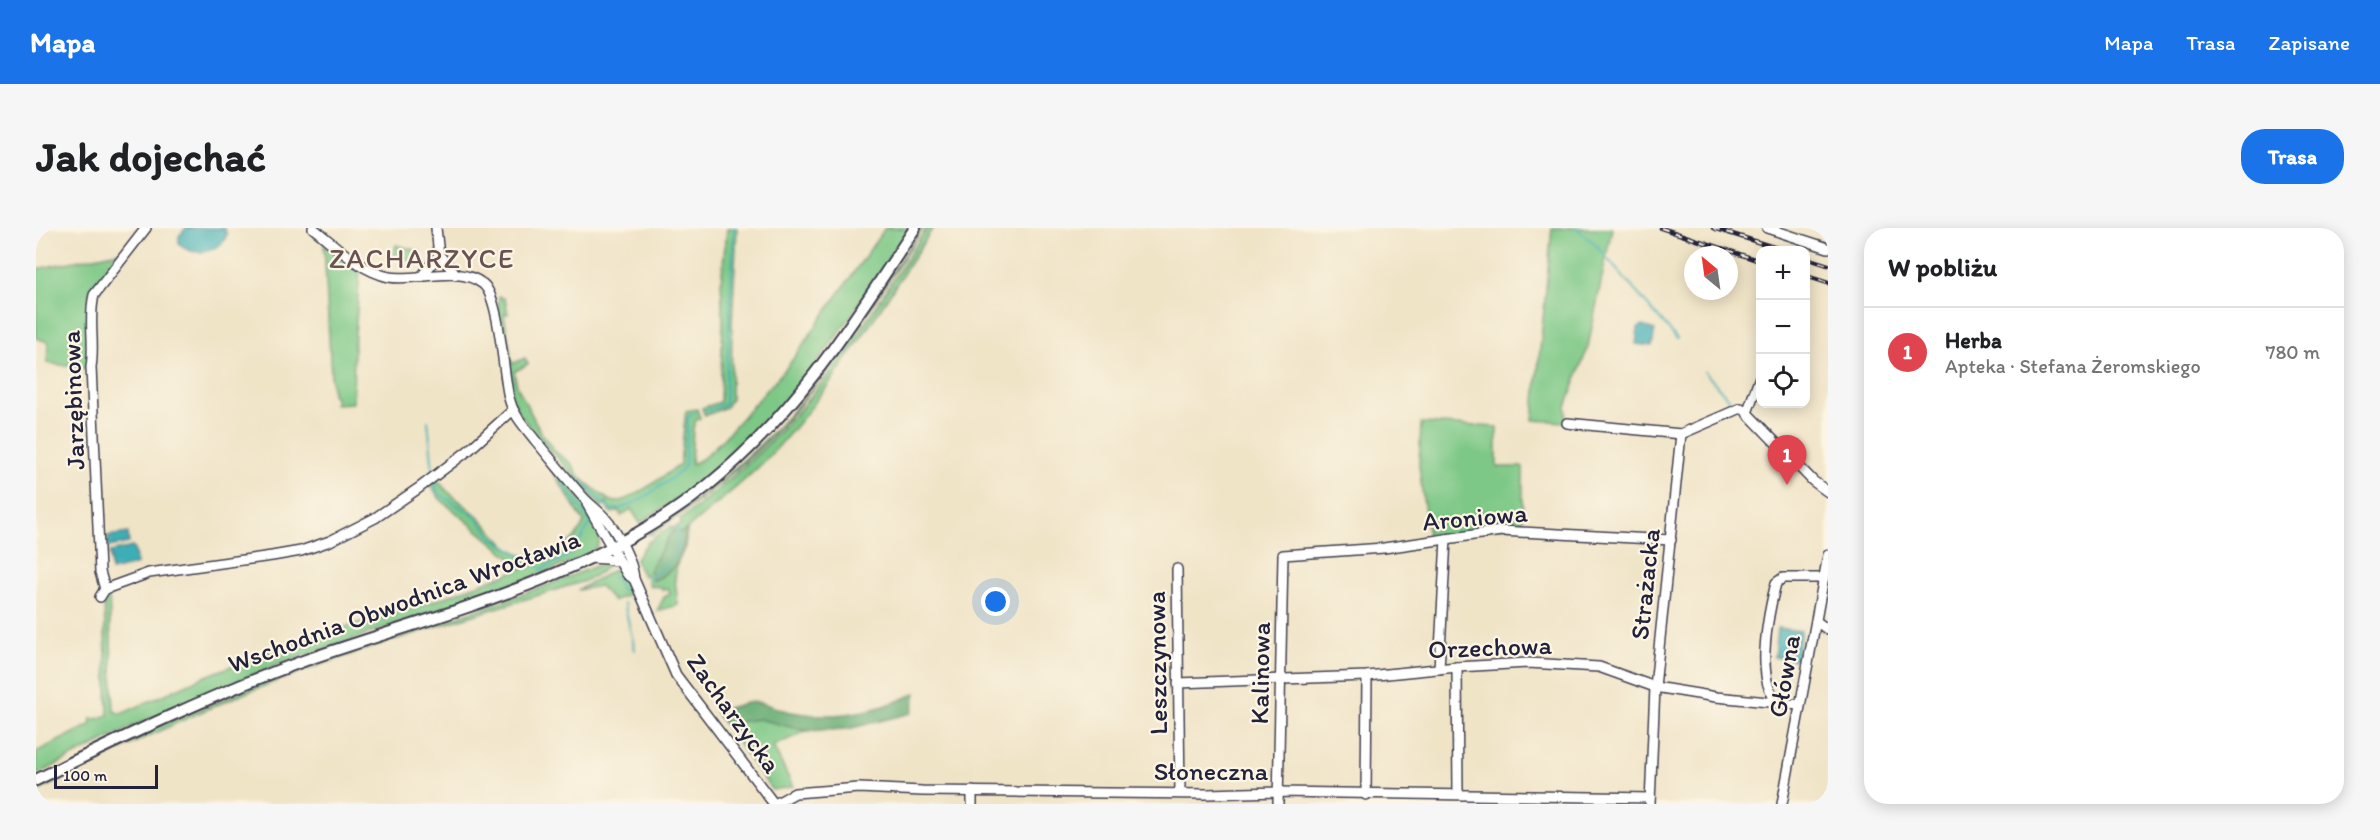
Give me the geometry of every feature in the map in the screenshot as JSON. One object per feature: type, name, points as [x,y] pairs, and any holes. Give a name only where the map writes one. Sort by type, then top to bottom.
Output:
[{"type":"main road","name":"Wschodnia Obwodnica Wrocławia","points":[[36,780],[160,719],[237,686],[522,587],[590,558],[637,534],[707,486],[751,447],[779,418],[826,360],[915,228]]},
{"type":"street","name":"Jarzębinowa","points":[[146,228],[94,295],[91,307],[93,352],[91,367],[102,593],[149,573],[301,551],[330,541],[375,518],[419,488],[461,456],[513,410]]},
{"type":"street","points":[[313,228],[370,270],[391,277],[457,276],[477,280],[485,286],[491,296],[513,410]]},
{"type":"street","points":[[436,228],[440,255],[457,276]]},
{"type":"street","points":[[1767,228],[1828,248]]},
{"type":"street","points":[[421,277],[440,255]]},
{"type":"street","points":[[1756,390],[1747,413],[1813,481],[1828,492]]},
{"type":"street","points":[[1567,423],[1681,434],[1741,408]]},
{"type":"street","name":"Zacharzycka","points":[[513,410],[585,499],[609,522],[620,562],[634,579]]},
{"type":"street","name":"Strażacka","points":[[1650,801],[1655,687],[1681,434]]},
{"type":"street","name":"Zacharzycka","points":[[585,499],[603,531],[634,569],[634,579],[676,675],[775,804]]},
{"type":"street","points":[[609,522],[627,532],[637,534]]},
{"type":"street","points":[[590,558],[601,544],[603,531]]},
{"type":"street","name":"Aroniowa","points":[[1283,555],[1384,548],[1459,535],[1501,531],[1671,540]]},
{"type":"street","points":[[1439,669],[1446,539]]},
{"type":"street","name":"Kalinowa","points":[[1278,804],[1283,555]]},
{"type":"street","name":"Główna","points":[[1782,804],[1828,555]]},
{"type":"street","points":[[590,558],[606,558],[620,562]]},
{"type":"street","name":"Leszczynowa","points":[[1177,569],[1180,793]]},
{"type":"street","points":[[1777,703],[1767,682],[1766,663],[1767,631],[1776,583],[1783,578],[1824,578]]},
{"type":"street","points":[[1815,621],[1828,630]]},
{"type":"street","name":"Orzechowa","points":[[1179,683],[1367,676],[1528,663],[1599,667],[1655,687],[1800,705]]},
{"type":"street","points":[[1458,667],[1458,794]]},
{"type":"street","points":[[1366,795],[1367,676]]},
{"type":"street","name":"Słoneczna","points":[[775,804],[795,793],[859,788],[1180,793],[1207,799],[1278,792],[1366,795],[1458,794],[1650,801]]},
{"type":"street","points":[[972,791],[972,804]]},
{"type":"street","points":[[1053,792],[1053,804]]},
{"type":"street","points":[[1129,792],[1129,804]]},
{"type":"green space","points":[[727,228],[737,228],[731,399],[726,407],[705,416],[702,408],[720,402],[723,323],[721,282]]},
{"type":"green space","points":[[885,228],[909,228],[847,321],[807,375],[770,417],[730,456],[686,492],[640,523],[631,509],[621,516],[619,511],[612,513],[608,510],[607,502],[601,507],[553,453],[551,454],[519,413],[512,398],[498,307],[499,296],[505,299],[508,314],[504,314],[512,364],[525,358],[528,364],[514,372],[517,386],[543,436],[556,452],[572,464],[578,475],[609,500],[616,502],[627,499],[680,464],[686,411],[697,409],[700,418],[696,420],[693,429],[691,464],[702,459],[724,438],[788,366]]},
{"type":"green space","points":[[923,228],[840,352],[785,422],[755,453],[722,481],[653,534],[647,534],[689,505],[729,473],[784,420],[833,359]]},
{"type":"green space","points":[[927,228],[933,228],[860,340],[801,421],[757,468],[687,529],[685,547],[677,564],[675,579],[678,605],[657,611],[664,597],[670,594],[668,588],[662,590],[661,587],[650,586],[646,574],[643,576],[635,560],[647,543],[671,526],[672,529],[681,524],[680,520],[750,461],[798,412],[843,354]]},
{"type":"green space","points":[[1552,228],[1612,228],[1588,347],[1566,407],[1565,422],[1533,420]]},
{"type":"green space","points":[[324,245],[360,271],[354,347],[353,403],[335,404],[335,397],[332,394]]},
{"type":"green space","points":[[396,245],[420,251],[417,262],[393,256]]},
{"type":"green space","points":[[119,252],[89,291],[92,349],[87,358],[87,369],[47,363],[48,342],[36,338],[36,269]]},
{"type":"green space","points":[[1421,423],[1497,427],[1497,467],[1523,467],[1523,524],[1428,537],[1419,466]]},
{"type":"green space","points":[[554,467],[578,495],[594,520],[599,542],[590,553],[546,572],[261,671],[140,723],[36,775],[36,752],[90,725],[91,718],[97,719],[108,715],[104,601],[109,594],[114,711],[121,714],[201,678],[293,642],[431,602],[523,568],[440,499],[430,484],[437,479],[447,491],[478,516],[507,547],[534,562],[563,546],[575,537],[584,522],[551,469]]},
{"type":"green space","points":[[687,529],[684,547],[678,561],[669,572],[653,581],[649,571],[669,536],[673,531],[682,532]]},
{"type":"green space","points":[[611,563],[585,581],[382,644],[261,687],[108,756],[111,749],[158,726],[261,683],[543,587],[596,566]]},
{"type":"green space","points":[[619,567],[629,582],[625,584],[629,591],[634,592],[613,601],[600,586],[578,590]]},
{"type":"green space","points":[[916,693],[912,713],[848,729],[807,731],[759,719],[724,724],[715,712],[755,702],[791,712],[840,715],[886,705]]},
{"type":"green space","points":[[759,719],[807,731],[773,746],[793,787],[772,790],[724,724]]},
{"type":"green space","points":[[97,756],[101,759],[36,792],[36,786]]},
{"type":"water","points":[[186,228],[224,228],[227,234],[219,246],[206,251],[191,251],[179,244],[179,236]]},
{"type":"water","points":[[1642,326],[1655,330],[1652,346],[1636,344],[1638,328]]},
{"type":"water","points":[[128,533],[129,543],[108,547],[108,536]]},
{"type":"water","points":[[132,547],[137,564],[111,571],[110,552]]},
{"type":"water","points":[[1777,628],[1801,631],[1796,660],[1774,657]]},
{"type":"waterway","points":[[706,411],[725,404],[734,228]]},
{"type":"waterway","points":[[1576,228],[1593,242],[1677,339]]},
{"type":"waterway","points":[[1704,371],[1734,405]]},
{"type":"waterway","points":[[577,477],[610,510],[628,506],[681,471],[685,465],[688,417],[695,413]]},
{"type":"waterway","points":[[428,421],[433,472]]},
{"type":"waterway","points":[[435,484],[438,493],[477,518],[492,537],[542,569],[571,554],[591,523],[561,480]]},
{"type":"waterway","points":[[648,579],[667,564],[678,550],[677,526]]},
{"type":"waterway","points":[[612,577],[617,580],[621,590],[628,589]]},
{"type":"waterway","points":[[624,603],[635,650]]},
{"type":"railway","points":[[1661,228],[1756,260]]},
{"type":"railway","points":[[1713,228],[1770,246]]},
{"type":"railway","points":[[1810,259],[1828,265]]},
{"type":"railway","points":[[1810,277],[1828,283]]},
{"type":"place","name":"Herba","points":[[1787,485]]},
{"type":"district","name":"ZACHARZYCE","points":[[422,258]]}]
